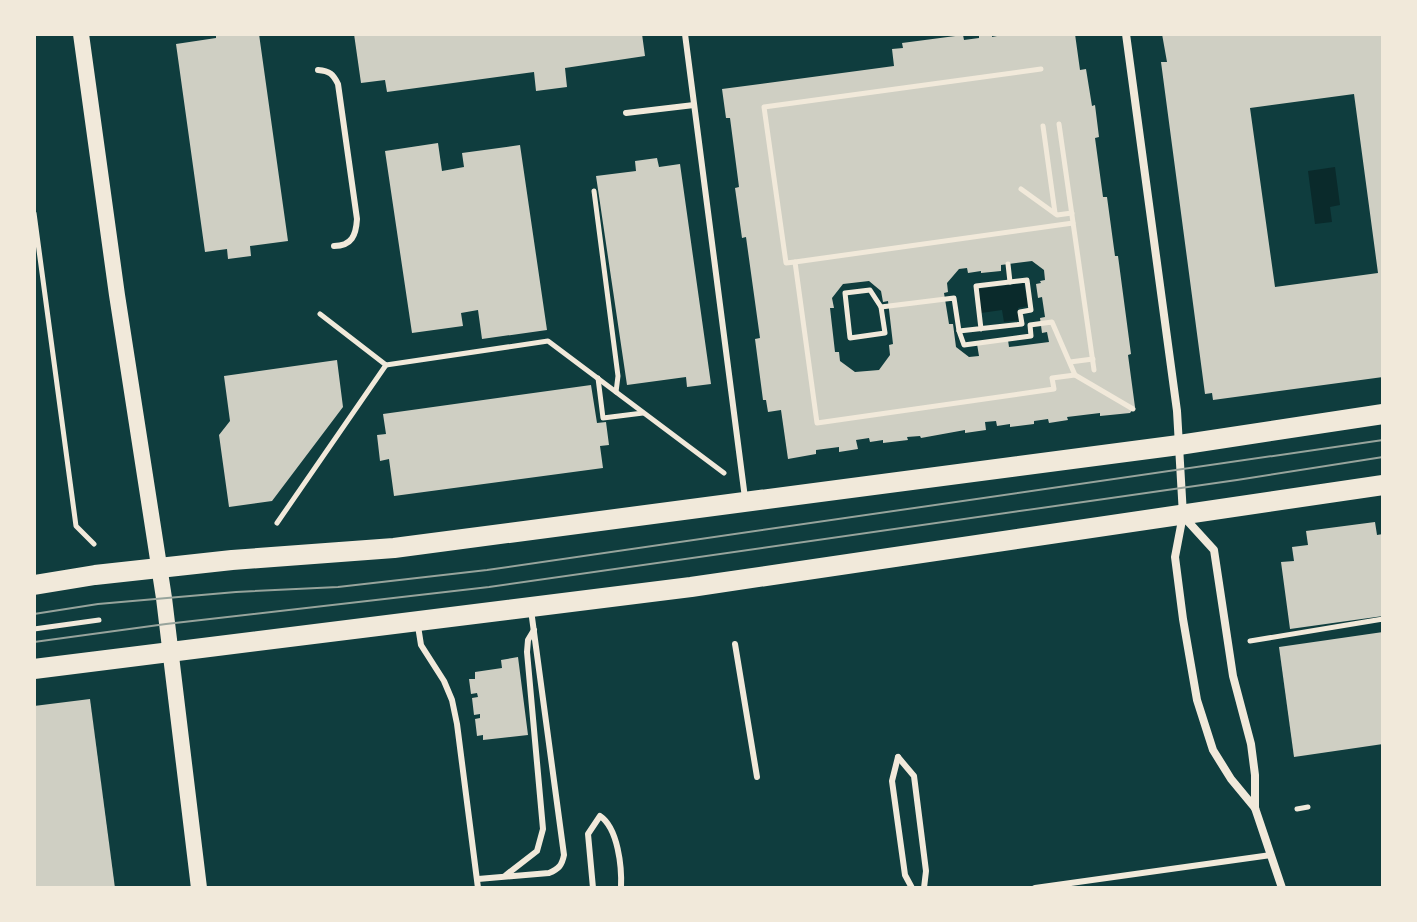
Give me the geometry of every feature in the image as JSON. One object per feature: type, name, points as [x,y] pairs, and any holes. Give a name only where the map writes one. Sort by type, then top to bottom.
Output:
[{"type":"main road","points":[[81,34],[117,295],[160,568],[199,888]]},
{"type":"main road","points":[[34,585],[232,560],[394,548],[1179,445],[1383,414]]},
{"type":"main road","points":[[34,669],[706,585],[1383,485]]},
{"type":"street","points":[[1126,34],[1177,411],[1183,515],[1175,557],[1183,619],[1197,700],[1213,750],[1231,779],[1255,808]]},
{"type":"street","points":[[1183,515],[1214,550],[1233,676],[1251,744],[1255,808],[1282,888]]},
{"type":"lane","points":[[685,34],[745,502]]},
{"type":"lane","points":[[318,70],[333,74],[338,84],[357,219],[356,233],[351,242],[334,246]]},
{"type":"lane","points":[[626,113],[694,105]]},
{"type":"lane","points":[[478,879],[549,873],[558,869],[563,862],[531,608]]},
{"type":"lane","points":[[417,622],[421,645],[452,700],[478,888]]},
{"type":"lane","points":[[503,877],[537,851],[543,829],[527,652],[528,640],[534,630]]},
{"type":"lane","points":[[735,644],[757,777]]},
{"type":"lane","points":[[912,888],[905,875],[892,781],[898,757],[914,776],[926,871],[924,888]]},
{"type":"lane","points":[[593,888],[588,834],[600,816],[608,822],[616,841],[621,888]]},
{"type":"lane","points":[[1035,888],[1271,855]]},
{"type":"path","points":[[1041,69],[764,107],[786,263],[1070,216]]},
{"type":"path","points":[[1059,124],[1094,370]]},
{"type":"path","points":[[1043,126],[1055,213]]},
{"type":"path","points":[[1021,189],[1057,215],[1070,216]]},
{"type":"path","points":[[594,191],[618,376],[616,392]]},
{"type":"path","points":[[34,213],[76,526],[94,544]]},
{"type":"path","points":[[795,262],[817,423],[1054,389],[1052,378],[1075,375]]},
{"type":"path","points":[[1008,264],[1010,282]]},
{"type":"path","points":[[959,331],[981,329],[1022,324],[1020,312],[1031,310],[1027,280],[976,286],[981,329]]},
{"type":"path","points":[[870,290],[881,307],[885,333],[850,338],[845,293],[870,290]]},
{"type":"path","points":[[881,307],[954,298],[964,345],[1031,336],[1030,325],[1052,322],[1075,375],[1133,409]]},
{"type":"path","points":[[320,314],[386,365],[548,341],[724,473]]},
{"type":"path","points":[[1069,362],[1093,359]]},
{"type":"path","points":[[277,523],[386,365]]},
{"type":"path","points":[[598,378],[603,418],[644,413]]},
{"type":"path","points":[[1250,641],[1383,619]]},
{"type":"path","points":[[34,629],[99,620]]},
{"type":"path","points":[[1297,809],[1308,807]]},
{"type":"water","points":[[1335,167],[1340,205],[1330,207],[1332,222],[1315,224],[1308,171]]},
{"type":"water","points":[[1024,283],[1028,306],[1018,308],[1019,320],[1004,322],[1002,310],[981,313],[978,289]]},
{"type":"building","points":[[216,34],[259,34],[288,241],[250,246],[251,256],[228,259],[227,249],[205,252],[176,44],[216,38]]},
{"type":"building","points":[[354,34],[642,34],[645,56],[565,68],[567,87],[536,91],[534,72],[387,92],[385,80],[361,83]]},
{"type":"building","points":[[979,34],[992,34],[992,37],[1007,34],[1075,34],[1080,70],[1086,69],[1092,106],[1095,105],[1099,137],[1095,138],[1103,197],[1107,197],[1115,256],[1118,256],[1135,407],[1130,413],[1067,417],[1068,420],[1049,423],[1048,419],[1010,427],[1010,424],[997,426],[996,421],[985,422],[986,430],[907,437],[908,440],[883,443],[883,440],[870,442],[869,438],[856,440],[858,449],[839,452],[839,447],[816,450],[816,454],[788,459],[781,410],[768,412],[766,400],[763,400],[755,339],[760,338],[746,237],[742,238],[735,188],[739,187],[730,118],[726,118],[722,89],[894,66],[892,49],[903,48],[902,43],[963,35],[964,40],[979,38]],"holes":[[[1032,261],[1044,270],[1045,280],[1036,284],[1045,317],[1040,318],[1042,333],[1047,332],[1049,342],[1009,347],[1008,340],[977,344],[979,356],[969,357],[956,347],[953,324],[949,324],[944,293],[948,292],[947,283],[959,269],[967,268],[968,273],[1001,271],[1001,265]],[[869,281],[881,291],[883,302],[888,301],[893,344],[889,345],[890,355],[879,370],[855,372],[840,361],[839,352],[835,352],[830,308],[834,308],[832,298],[843,284]]]},
{"type":"building","points":[[1162,34],[1383,34],[1383,377],[1213,400],[1212,393],[1205,394],[1161,62],[1167,62]],"holes":[[[1354,94],[1378,273],[1275,287],[1250,108]]]},
{"type":"building","points":[[438,143],[442,171],[464,167],[462,153],[520,145],[547,330],[482,339],[478,310],[461,313],[463,326],[412,333],[385,151]]},
{"type":"building","points":[[657,158],[659,167],[680,164],[711,384],[687,387],[686,377],[627,385],[596,176],[636,171],[635,161]]},
{"type":"building","points":[[337,360],[343,407],[272,501],[229,507],[219,435],[230,421],[224,376]]},
{"type":"building","points":[[591,385],[597,423],[606,422],[609,445],[600,446],[603,468],[394,496],[389,459],[380,461],[377,435],[386,434],[383,414]]},
{"type":"building","points":[[1375,522],[1377,535],[1383,534],[1383,616],[1290,629],[1281,562],[1294,561],[1292,547],[1308,545],[1306,531]]},
{"type":"building","points":[[1383,632],[1383,744],[1294,757],[1279,647]]},
{"type":"building","points":[[518,657],[528,735],[483,740],[483,735],[477,736],[475,719],[480,718],[480,714],[474,715],[472,698],[478,697],[477,693],[471,694],[469,679],[475,679],[475,672],[502,668],[501,660]]},
{"type":"building","points":[[90,699],[115,888],[34,888],[34,706]]},
{"type":"tram line","points":[[34,614],[98,604],[338,587],[487,570],[1383,440]]},
{"type":"tram line","points":[[34,642],[489,587],[1383,457]]}]
